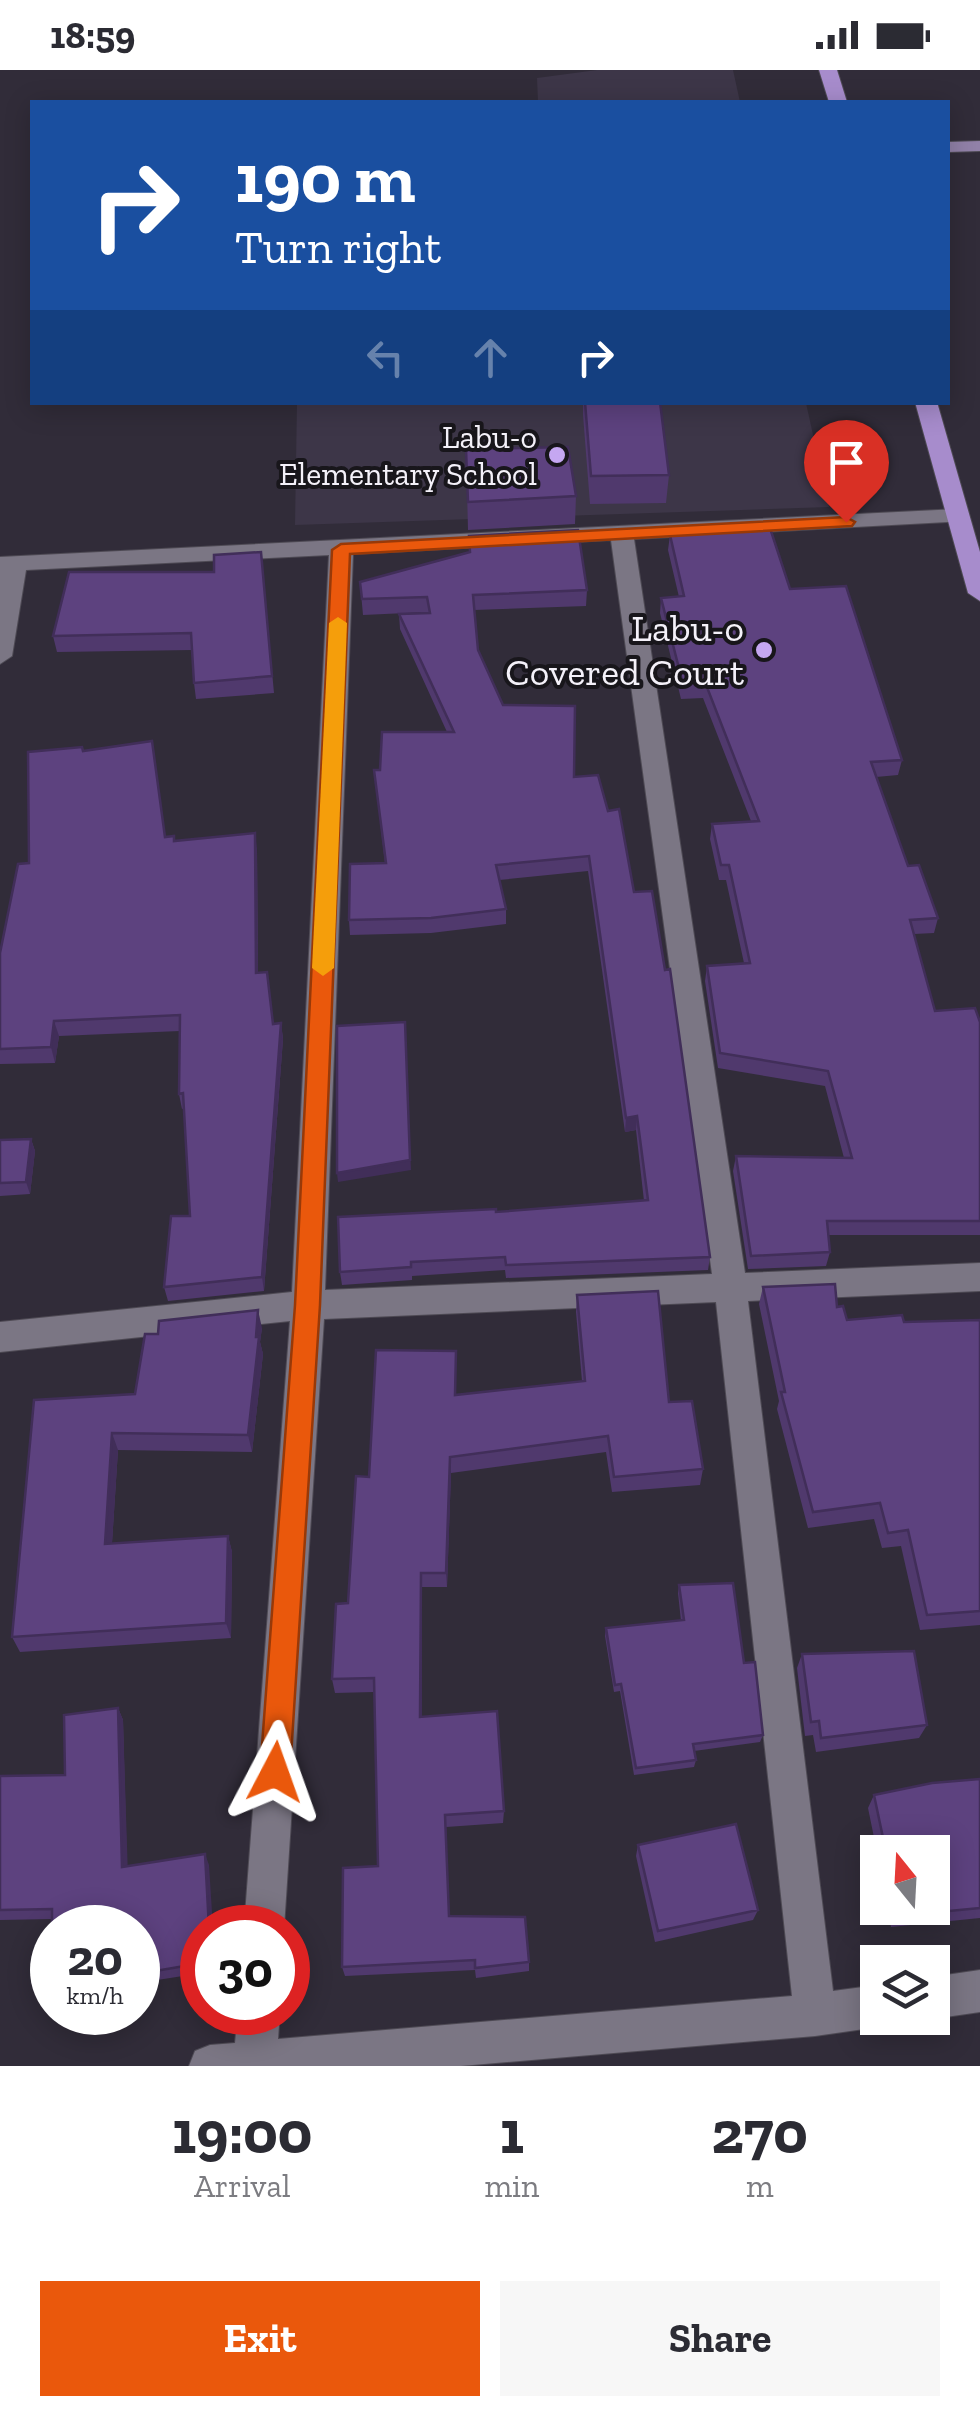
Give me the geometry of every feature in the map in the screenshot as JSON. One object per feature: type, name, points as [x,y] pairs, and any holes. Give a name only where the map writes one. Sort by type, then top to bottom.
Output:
[{"type":"main road","points":[[828,70],[837,100]]},
{"type":"main road","points":[[927,405],[980,592]]},
{"type":"street","points":[[950,148],[980,146]]},
{"type":"street","points":[[0,656],[8,565],[958,516]]},
{"type":"street","points":[[622,536],[730,1285],[815,2015]]},
{"type":"street","points":[[266,1905],[308,1305],[341,550]]},
{"type":"street","points":[[0,1337],[308,1305],[980,1277]]},
{"type":"street","points":[[950,1995],[980,1991]]},
{"type":"street","points":[[210,2066],[860,2009]]},
{"type":"street","points":[[255,2061],[257,2035]]},
{"type":"shaded area","points":[[597,70],[733,70],[740,100],[538,100],[537,78]]},
{"type":"shaded area","name":"Labu-o Elementary School","points":[[297,405],[806,405],[829,507],[295,525]]},
{"type":"building","points":[[585,405],[660,405],[669,475],[591,476]]},
{"type":"building","points":[[568,447],[576,496],[468,502],[466,449]]},
{"type":"building","points":[[770,528],[790,589],[846,586],[902,760],[871,762],[908,866],[919,865],[938,918],[910,920],[935,1011],[975,1008],[980,1022],[980,1221],[827,1221],[830,1252],[751,1256],[736,1156],[852,1158],[828,1071],[720,1053],[707,966],[750,963],[729,865],[721,865],[712,824],[759,821],[705,682],[683,684],[661,598],[684,596],[670,535]]},
{"type":"building","points":[[578,530],[587,590],[473,595],[478,650],[503,705],[575,706],[574,777],[598,775],[608,811],[619,809],[634,892],[652,891],[665,970],[670,969],[710,1257],[506,1265],[505,1257],[411,1262],[411,1267],[340,1272],[338,1217],[496,1212],[648,1200],[637,1116],[626,1118],[589,856],[496,865],[506,909],[431,918],[349,920],[350,864],[386,863],[374,770],[380,770],[382,732],[454,732],[399,614],[430,613],[427,597],[362,599],[360,582],[470,552],[469,536]]},
{"type":"building","points":[[261,552],[272,676],[194,683],[191,633],[53,636],[69,572],[214,572],[214,555]]},
{"type":"building","points":[[152,741],[165,837],[174,836],[174,841],[255,833],[256,973],[267,972],[273,1024],[281,1023],[262,1277],[164,1287],[171,1216],[190,1216],[183,1093],[179,1094],[180,1015],[54,1021],[51,1047],[0,1049],[0,953],[18,864],[29,863],[28,752],[82,747],[83,751]]},
{"type":"building","points":[[405,1022],[410,1160],[337,1173],[337,1026]]},
{"type":"building","points":[[31,1139],[26,1182],[0,1183],[0,1140]]},
{"type":"building","points":[[835,1284],[837,1307],[843,1306],[847,1320],[902,1315],[904,1322],[980,1320],[980,1611],[927,1615],[908,1530],[888,1533],[880,1503],[813,1512],[781,1392],[785,1392],[763,1287]]},
{"type":"building","points":[[658,1291],[669,1402],[692,1401],[703,1469],[614,1477],[608,1436],[450,1457],[446,1573],[421,1573],[420,1717],[497,1711],[504,1811],[445,1815],[449,1916],[525,1917],[529,1962],[475,1968],[475,1960],[342,1967],[343,1868],[378,1866],[374,1678],[332,1679],[336,1604],[348,1603],[356,1476],[369,1477],[376,1350],[456,1351],[455,1395],[585,1381],[577,1295]]},
{"type":"building","points":[[258,1310],[259,1337],[248,1435],[112,1433],[105,1544],[228,1536],[226,1623],[12,1637],[34,1400],[135,1394],[145,1334],[158,1334],[159,1321]]},
{"type":"building","points":[[733,1583],[744,1663],[755,1662],[763,1735],[693,1744],[696,1760],[636,1768],[621,1684],[615,1685],[606,1628],[684,1620],[679,1585]]},
{"type":"building","points":[[914,1651],[927,1725],[821,1738],[819,1721],[811,1722],[802,1654]]},
{"type":"building","points":[[118,1708],[122,1867],[205,1854],[208,1905],[180,1905],[180,1967],[160,1970],[160,1905],[30,1905],[30,1909],[0,1910],[0,1776],[65,1775],[64,1715]]},
{"type":"building","points":[[980,1779],[980,1908],[950,1911],[950,1835],[882,1835],[874,1795],[932,1783]]},
{"type":"building","points":[[736,1824],[758,1910],[658,1931],[638,1845]]},
{"type":"slow traffic","points":[[323,968],[338,623]]},
{"type":"place","name":"Labu-o Elementary School","points":[[557,455]]},
{"type":"place","name":"Labu-o Covered Court","points":[[764,650]]},
{"type":"route","points":[[275,1772],[308,1305],[341,550],[846,522]]}]
